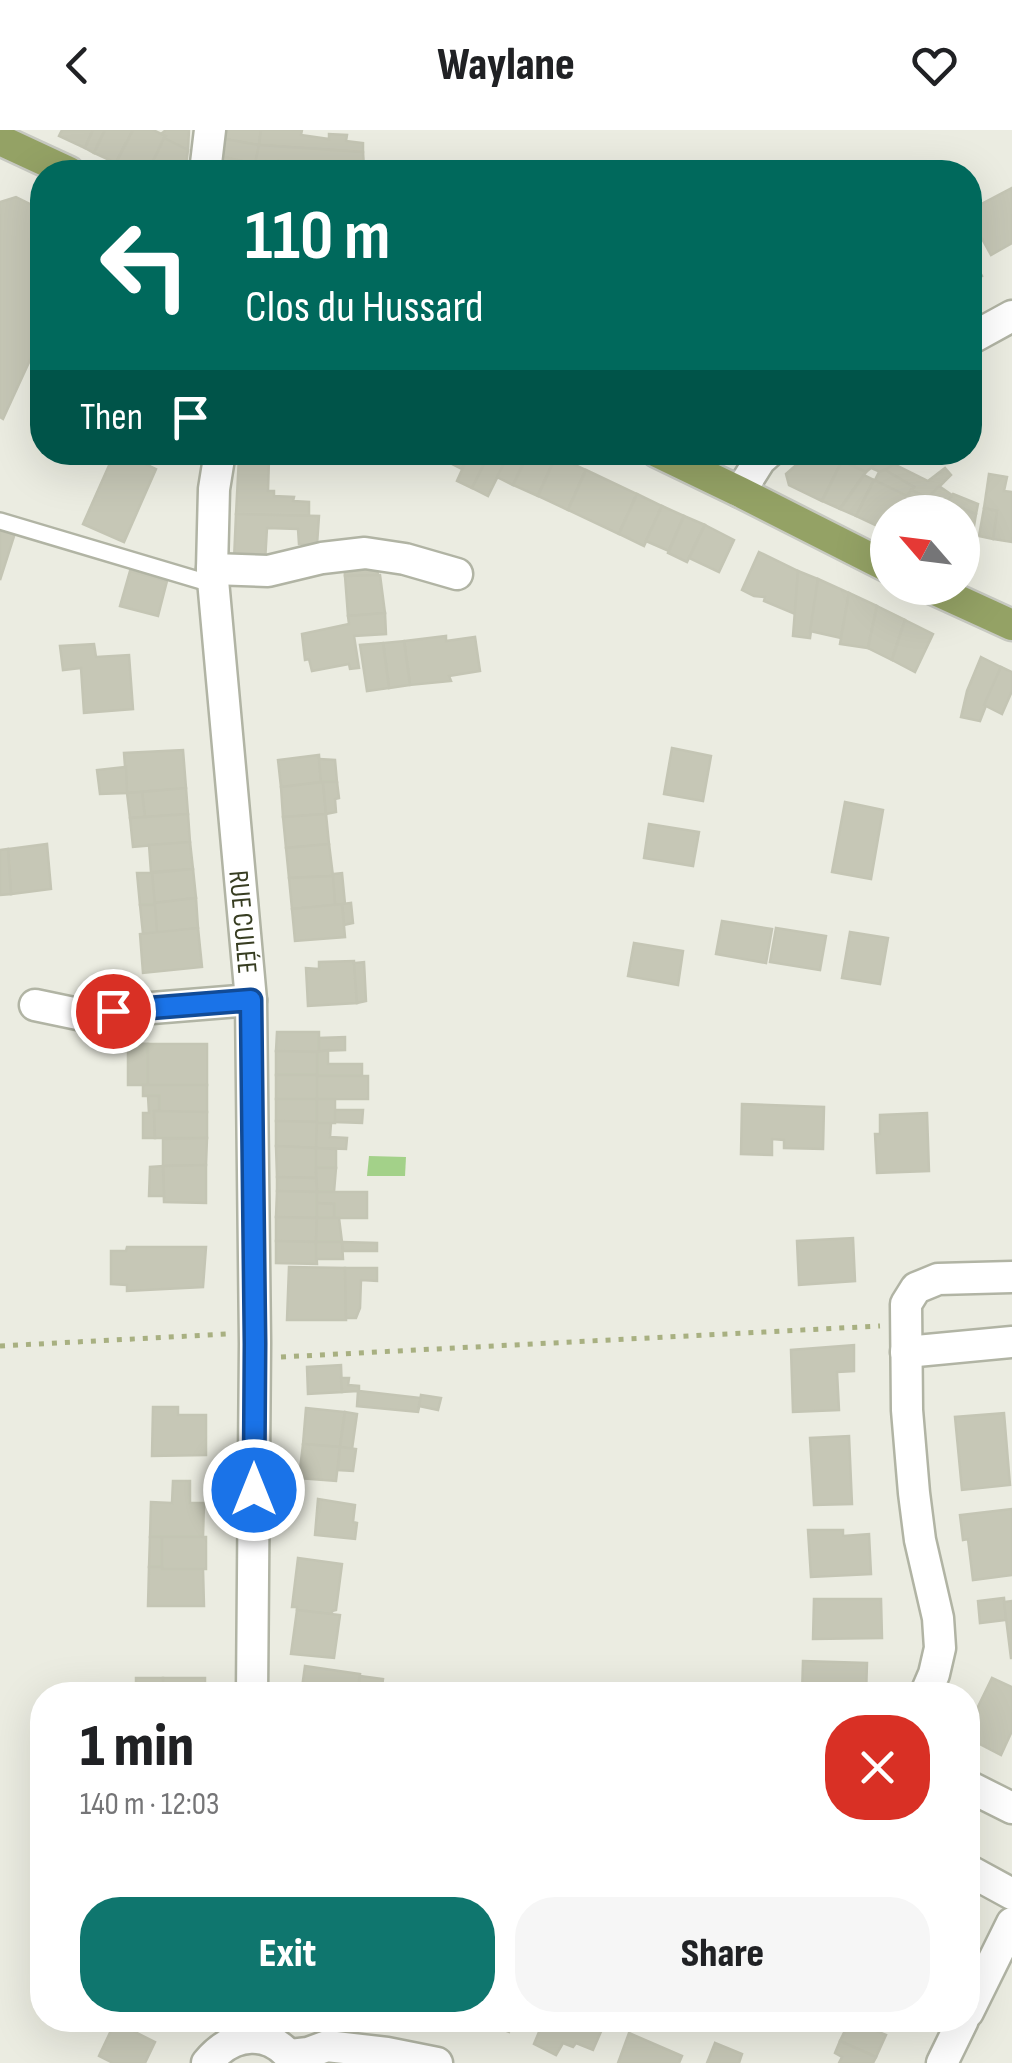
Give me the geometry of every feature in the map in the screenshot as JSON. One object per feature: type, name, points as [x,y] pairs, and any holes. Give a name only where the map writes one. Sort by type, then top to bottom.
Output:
[{"type":"main road","points":[[0,140],[43,160]]},
{"type":"main road","points":[[684,465],[870,558]]},
{"type":"main road","points":[[968,605],[1012,625]]},
{"type":"street","points":[[206,160],[210,130]]},
{"type":"street","points":[[982,332],[1012,316]]},
{"type":"street","name":"RUE CULÉE","points":[[218,465],[213,577],[251,1000],[255,1344],[252,1682]]},
{"type":"street","points":[[740,492],[757,465]]},
{"type":"street","points":[[213,577],[365,553],[457,574]]},
{"type":"street","points":[[36,1006],[78,1014],[251,1000]]},
{"type":"street","points":[[931,1682],[940,1648],[914,1492],[906,1304],[916,1288],[938,1279],[1012,1277]]},
{"type":"street","points":[[906,1340],[1012,1342]]},
{"type":"street","points":[[980,1792],[1012,1808]]},
{"type":"street","points":[[980,1877],[1012,1894]]},
{"type":"street","points":[[980,1988],[1012,1924]]},
{"type":"street","points":[[217,2044],[248,2032]]},
{"type":"street","points":[[258,2032],[292,2059],[326,2046],[348,2057],[387,2053],[423,2061]]},
{"type":"street","points":[[942,2063],[958,2032]]},
{"type":"lane","points":[[0,520],[213,577]]},
{"type":"path","points":[[0,1346],[241,1334],[280,1357],[867,1325],[906,1340]]},
{"type":"shaded area","points":[[369,1156],[406,1157],[405,1176],[367,1176]]},
{"type":"building","points":[[62,130],[93,130],[85,148],[59,136]]},
{"type":"building","points":[[93,130],[105,130],[94,153],[85,148]]},
{"type":"building","points":[[105,130],[133,130],[118,160],[94,153]]},
{"type":"building","points":[[133,130],[153,130],[166,136],[154,160],[118,160]]},
{"type":"building","points":[[166,130],[189,130],[188,150],[164,138],[161,134]]},
{"type":"building","points":[[225,130],[261,130],[259,145],[225,139]]},
{"type":"building","points":[[261,130],[302,130],[301,135],[329,139],[329,134],[347,135],[346,141],[363,143],[363,152],[259,145]]},
{"type":"building","points":[[164,138],[188,150],[187,160],[154,160]]},
{"type":"building","points":[[225,139],[259,145],[256,160],[223,157]]},
{"type":"building","points":[[259,145],[363,152],[364,160],[256,160]]},
{"type":"building","points":[[1012,188],[1012,243],[991,255],[982,239],[982,204]]},
{"type":"building","points":[[16,197],[30,204],[30,360],[3,419],[0,417],[0,202]]},
{"type":"building","points":[[109,465],[148,465],[156,469],[124,542],[83,524]]},
{"type":"building","points":[[239,465],[269,465],[268,491],[274,491],[274,496],[309,502],[309,516],[236,514]]},
{"type":"building","points":[[464,465],[484,465],[472,488],[457,481]]},
{"type":"building","points":[[484,465],[504,465],[488,496],[472,488]]},
{"type":"building","points":[[503,465],[523,465],[513,485],[497,477]]},
{"type":"building","points":[[523,465],[552,465],[538,496],[513,485]]},
{"type":"building","points":[[552,465],[575,465],[586,470],[568,510],[538,496]]},
{"type":"building","points":[[796,465],[840,465],[822,501],[789,485],[786,474]]},
{"type":"building","points":[[840,465],[866,472],[840,509],[822,501]]},
{"type":"building","points":[[852,465],[875,465],[866,472]]},
{"type":"building","points":[[875,465],[895,465],[880,472],[871,468]]},
{"type":"building","points":[[896,465],[928,481],[945,468],[951,475],[931,495],[911,490],[914,487],[885,470]]},
{"type":"building","points":[[586,470],[637,494],[619,534],[568,510]]},
{"type":"building","points":[[885,470],[914,487],[905,495],[875,480]]},
{"type":"building","points":[[989,474],[1007,477],[1004,491],[1012,492],[1012,542],[993,539],[997,511],[984,508]]},
{"type":"building","points":[[864,475],[874,480],[856,516],[840,509]]},
{"type":"building","points":[[874,480],[905,495],[870,495],[870,523],[856,516]]},
{"type":"building","points":[[939,486],[952,495],[931,495]]},
{"type":"building","points":[[637,494],[662,506],[644,546],[619,534]]},
{"type":"building","points":[[662,506],[684,516],[669,551],[646,541]]},
{"type":"building","points":[[984,508],[997,511],[993,539],[980,536]]},
{"type":"building","points":[[236,514],[319,516],[317,545],[299,544],[298,529],[267,528],[265,562],[234,560]]},
{"type":"building","points":[[684,516],[705,525],[687,562],[668,553]]},
{"type":"building","points":[[705,525],[734,540],[719,572],[689,558]]},
{"type":"building","points":[[0,529],[15,533],[0,580]]},
{"type":"building","points":[[759,552],[798,571],[795,614],[764,601],[765,597],[742,590]]},
{"type":"building","points":[[344,562],[376,562],[378,575],[345,576]]},
{"type":"building","points":[[130,571],[167,581],[158,616],[120,606]]},
{"type":"building","points":[[798,571],[818,579],[810,638],[793,636]]},
{"type":"building","points":[[380,575],[385,613],[348,616],[345,576]]},
{"type":"building","points":[[818,579],[849,593],[841,638],[810,631]]},
{"type":"building","points":[[849,593],[877,606],[868,648],[840,644]]},
{"type":"building","points":[[877,606],[905,620],[892,660],[868,648]]},
{"type":"building","points":[[385,613],[386,634],[354,636],[359,668],[350,669],[349,664],[312,671],[309,659],[305,660],[302,634],[349,624],[348,616]]},
{"type":"building","points":[[905,620],[933,634],[915,672],[892,660]]},
{"type":"building","points":[[446,636],[446,641],[475,637],[480,671],[449,676],[451,681],[410,685],[404,641]]},
{"type":"building","points":[[404,641],[410,685],[389,688],[383,643]]},
{"type":"building","points":[[383,643],[389,688],[367,691],[360,645]]},
{"type":"building","points":[[94,644],[96,657],[129,655],[133,709],[84,713],[81,668],[63,670],[60,646]]},
{"type":"building","points":[[981,657],[1001,667],[980,721],[961,717]]},
{"type":"building","points":[[1001,667],[1012,672],[1012,691],[1002,714],[984,705]]},
{"type":"building","points":[[672,748],[711,756],[703,801],[664,794]]},
{"type":"building","points":[[183,750],[186,788],[127,793],[124,753]]},
{"type":"building","points":[[319,755],[321,782],[281,787],[278,760]]},
{"type":"building","points":[[319,759],[335,760],[337,782],[321,782]]},
{"type":"building","points":[[126,767],[127,793],[100,794],[97,770]]},
{"type":"building","points":[[323,782],[326,814],[283,817],[281,787]]},
{"type":"building","points":[[323,782],[337,782],[336,812],[326,814]]},
{"type":"building","points":[[186,788],[188,814],[145,817],[142,792]]},
{"type":"building","points":[[142,792],[145,817],[130,818],[127,793]]},
{"type":"building","points":[[845,802],[883,810],[871,879],[832,872]]},
{"type":"building","points":[[188,814],[190,842],[133,847],[130,818]]},
{"type":"building","points":[[326,814],[329,844],[286,848],[283,817]]},
{"type":"building","points":[[649,824],[699,832],[693,866],[644,858]]},
{"type":"building","points":[[190,842],[193,869],[151,872],[149,845]]},
{"type":"building","points":[[47,844],[51,889],[11,894],[8,849]]},
{"type":"building","points":[[329,844],[333,876],[289,878],[286,848]]},
{"type":"building","points":[[8,849],[11,894],[0,895],[0,850]]},
{"type":"building","points":[[193,869],[196,898],[154,903],[152,873]]},
{"type":"building","points":[[137,873],[152,873],[155,905],[140,905]]},
{"type":"building","points":[[342,873],[345,904],[335,905],[332,874]]},
{"type":"building","points":[[333,876],[335,905],[292,909],[289,878]]},
{"type":"building","points":[[196,898],[198,928],[157,933],[154,903]]},
{"type":"building","points":[[351,903],[353,923],[344,925],[342,904]]},
{"type":"building","points":[[342,904],[345,937],[295,941],[292,909]]},
{"type":"building","points":[[140,905],[155,905],[157,933],[143,934]]},
{"type":"building","points":[[722,921],[772,929],[766,963],[716,954]]},
{"type":"building","points":[[198,928],[202,967],[143,973],[140,934]]},
{"type":"building","points":[[776,928],[826,936],[820,970],[770,962]]},
{"type":"building","points":[[850,932],[888,938],[880,984],[842,978]]},
{"type":"building","points":[[634,943],[683,951],[678,985],[628,976]]},
{"type":"building","points":[[354,961],[357,1003],[308,1006],[306,968],[319,969],[319,962]]},
{"type":"building","points":[[364,962],[366,1001],[357,1003],[354,963]]},
{"type":"building","points":[[277,1032],[319,1032],[319,1052],[276,1051]]},
{"type":"building","points":[[345,1037],[345,1050],[319,1051],[319,1038]]},
{"type":"building","points":[[128,1043],[148,1044],[148,1085],[128,1085]]},
{"type":"building","points":[[148,1044],[207,1044],[207,1085],[148,1085]]},
{"type":"building","points":[[328,1050],[328,1064],[362,1064],[362,1076],[317,1076],[317,1052]]},
{"type":"building","points":[[276,1051],[317,1052],[317,1075],[276,1075]]},
{"type":"building","points":[[276,1075],[317,1075],[317,1099],[276,1099]]},
{"type":"building","points":[[317,1076],[368,1076],[368,1099],[317,1099]]},
{"type":"building","points":[[143,1085],[207,1085],[207,1112],[159,1113],[159,1096],[143,1096]]},
{"type":"building","points":[[148,1096],[159,1096],[159,1111],[154,1111],[155,1138],[143,1138],[143,1113],[149,1113]]},
{"type":"building","points":[[276,1099],[317,1099],[317,1122],[276,1121]]},
{"type":"building","points":[[317,1099],[335,1099],[335,1123],[317,1123]]},
{"type":"building","points":[[742,1104],[824,1107],[823,1149],[784,1148],[784,1140],[772,1139],[772,1155],[741,1154]]},
{"type":"building","points":[[335,1110],[363,1110],[362,1123],[335,1122]]},
{"type":"building","points":[[154,1111],[207,1112],[207,1138],[155,1138]]},
{"type":"building","points":[[927,1113],[929,1171],[877,1173],[875,1134],[880,1134],[880,1115]]},
{"type":"building","points":[[276,1121],[317,1122],[317,1148],[276,1146]]},
{"type":"building","points":[[317,1123],[331,1123],[330,1137],[347,1138],[346,1149],[316,1148]]},
{"type":"building","points":[[207,1138],[206,1165],[163,1166],[163,1139]]},
{"type":"building","points":[[276,1146],[317,1148],[316,1178],[277,1177]]},
{"type":"building","points":[[316,1148],[336,1149],[336,1168],[316,1168]]},
{"type":"building","points":[[206,1165],[206,1203],[164,1202],[163,1166]]},
{"type":"building","points":[[163,1166],[164,1196],[149,1196],[150,1167]]},
{"type":"building","points":[[316,1168],[336,1168],[334,1192],[317,1192]]},
{"type":"building","points":[[277,1177],[316,1178],[317,1192],[277,1191]]},
{"type":"building","points":[[277,1191],[317,1192],[317,1218],[276,1217]]},
{"type":"building","points":[[317,1192],[367,1192],[367,1218],[334,1218],[334,1204],[317,1203]]},
{"type":"building","points":[[317,1203],[334,1204],[334,1218],[317,1218]]},
{"type":"building","points":[[276,1217],[317,1218],[316,1242],[276,1241]]},
{"type":"building","points":[[317,1218],[339,1218],[342,1242],[316,1242]]},
{"type":"building","points":[[853,1238],[855,1281],[799,1285],[797,1241]]},
{"type":"building","points":[[276,1241],[316,1242],[317,1264],[276,1263]]},
{"type":"building","points":[[316,1242],[342,1242],[343,1259],[316,1259]]},
{"type":"building","points":[[342,1242],[377,1243],[377,1251],[343,1251]]},
{"type":"building","points":[[127,1247],[206,1247],[203,1287],[127,1291],[127,1285],[111,1284],[111,1251],[126,1251]]},
{"type":"building","points":[[289,1267],[345,1268],[346,1320],[287,1320]]},
{"type":"building","points":[[345,1268],[377,1268],[377,1281],[361,1280],[356,1318],[346,1318]]},
{"type":"building","points":[[854,1345],[854,1371],[837,1372],[839,1410],[793,1412],[791,1350]]},
{"type":"building","points":[[341,1365],[342,1392],[308,1394],[307,1367]]},
{"type":"building","points":[[341,1378],[349,1378],[348,1385],[359,1386],[359,1391],[421,1398],[418,1412],[357,1406],[358,1391],[342,1392]]},
{"type":"building","points":[[421,1395],[441,1398],[438,1410],[419,1406]]},
{"type":"building","points":[[153,1407],[178,1407],[178,1415],[206,1415],[206,1455],[152,1456]]},
{"type":"building","points":[[306,1408],[345,1412],[340,1447],[303,1444]]},
{"type":"building","points":[[345,1412],[357,1414],[352,1449],[340,1447]]},
{"type":"building","points":[[1004,1413],[1010,1485],[962,1490],[955,1417]]},
{"type":"building","points":[[849,1436],[852,1504],[814,1505],[810,1438]]},
{"type":"building","points":[[303,1444],[340,1447],[336,1481],[299,1478]]},
{"type":"building","points":[[340,1447],[356,1449],[353,1471],[338,1470]]},
{"type":"building","points":[[173,1481],[190,1481],[190,1503],[204,1503],[203,1537],[150,1537],[151,1502],[172,1503]]},
{"type":"building","points":[[318,1499],[355,1505],[355,1539],[315,1535]]},
{"type":"building","points":[[1012,1509],[1012,1575],[973,1580],[968,1539],[963,1540],[960,1515]]},
{"type":"building","points":[[808,1530],[843,1530],[843,1536],[869,1534],[871,1574],[811,1577]]},
{"type":"building","points":[[150,1537],[162,1537],[162,1567],[149,1567]]},
{"type":"building","points":[[162,1537],[206,1537],[206,1569],[162,1569]]},
{"type":"building","points":[[298,1558],[342,1564],[336,1610],[332,1614],[292,1607]]},
{"type":"building","points":[[149,1567],[203,1569],[204,1606],[148,1606]]},
{"type":"building","points":[[1004,1598],[1006,1620],[980,1623],[978,1601]]},
{"type":"building","points":[[814,1599],[881,1599],[882,1638],[813,1639]]},
{"type":"building","points":[[1012,1601],[1012,1658],[1011,1658],[1004,1602]]},
{"type":"building","points":[[297,1610],[340,1615],[334,1658],[291,1654]]},
{"type":"building","points":[[803,1661],[867,1663],[866,1682],[802,1682]]},
{"type":"building","points":[[305,1666],[360,1674],[359,1682],[303,1682]]},
{"type":"building","points":[[360,1676],[383,1679],[383,1682],[359,1682]]},
{"type":"building","points":[[136,1678],[163,1678],[163,1682],[136,1682]]},
{"type":"building","points":[[163,1678],[205,1678],[205,1682],[163,1682]]},
{"type":"building","points":[[992,1678],[1012,1687],[1012,1731],[1001,1755],[980,1744],[980,1703]]},
{"type":"building","points":[[110,2032],[135,2032],[155,2042],[145,2063],[113,2063],[99,2056]]},
{"type":"building","points":[[539,2032],[601,2032],[593,2050],[563,2043],[556,2055],[534,2044]]},
{"type":"building","points":[[844,2032],[886,2035],[876,2057],[840,2041]]},
{"type":"building","points":[[629,2033],[682,2056],[679,2063],[618,2063]]},
{"type":"building","points":[[840,2041],[876,2057],[873,2063],[839,2063],[842,2057],[835,2053]]},
{"type":"building","points":[[715,2043],[742,2054],[739,2063],[707,2063]]},
{"type":"route","points":[[113,1011],[251,1000],[254,1490]]}]
